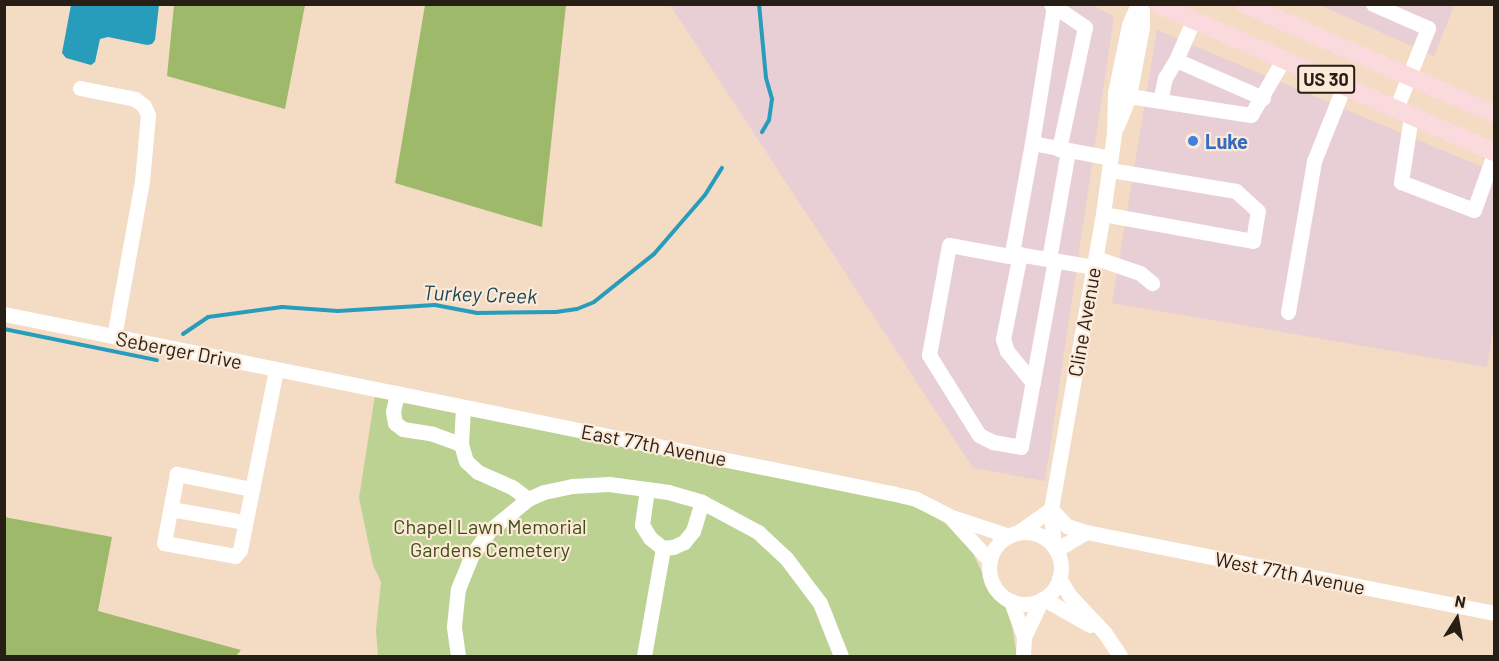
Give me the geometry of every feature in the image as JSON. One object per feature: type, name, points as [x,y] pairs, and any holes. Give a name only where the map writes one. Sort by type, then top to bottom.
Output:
[{"type":"main road","name":"US 30","points":[[1157,4],[1494,153]]},
{"type":"main road","name":"US 30","points":[[1244,4],[1494,114]]},
{"type":"street","name":"Cline Avenue","points":[[1114,134],[1129,96],[1142,27],[1140,4]]},
{"type":"street","name":"Cline Avenue","points":[[1055,549],[1050,509],[1103,214],[1114,134],[1115,93],[1129,25],[1140,4]]},
{"type":"street","points":[[1373,4],[1428,28],[1409,76],[1403,113],[1401,182],[1474,210],[1494,153]]},
{"type":"street","points":[[1033,383],[1007,351],[1003,339],[1016,253],[1032,143],[1053,5],[1085,27],[1064,150],[1052,260],[1033,383],[1021,447],[993,442],[979,435],[929,356],[949,245],[1009,256],[1016,253],[1052,260],[1125,266],[1140,273],[1152,283]]},
{"type":"street","points":[[1160,101],[1165,78],[1176,60],[1193,21]]},
{"type":"street","points":[[1176,60],[1263,98]]},
{"type":"street","points":[[1129,96],[1251,116],[1283,60]]},
{"type":"street","points":[[1288,312],[1314,161],[1344,86]]},
{"type":"street","points":[[80,88],[135,99],[144,106],[148,115],[142,181],[114,337]]},
{"type":"street","points":[[1032,143],[1110,164],[1236,191],[1258,211],[1253,241],[1103,214]]},
{"type":"street","name":"Seberger Drive","points":[[4,314],[354,385]]},
{"type":"street","points":[[251,489],[177,474],[164,543],[235,556],[240,550],[276,370]]},
{"type":"street","name":"East 77th Avenue","points":[[354,385],[891,493],[916,499],[949,516],[1013,535]]},
{"type":"street","points":[[397,393],[393,412],[395,423],[403,429],[433,434],[461,444]]},
{"type":"street","points":[[463,407],[461,444],[466,461],[478,472],[512,487],[528,499]]},
{"type":"street","points":[[458,657],[454,626],[458,589],[471,556],[490,530],[528,499],[544,492],[572,486],[609,484],[647,489],[702,502],[758,532],[786,558],[820,603],[841,657]]},
{"type":"street","points":[[647,489],[642,525],[650,538],[663,548],[673,548],[684,542],[693,531],[702,502]]},
{"type":"street","points":[[171,509],[245,522]]},
{"type":"street","points":[[1023,657],[1024,637],[1011,601],[993,584],[990,561],[997,546],[1050,509]]},
{"type":"street","name":"West 77th Avenue","points":[[1050,509],[1067,526],[1086,532],[1494,613]]},
{"type":"street","name":"East 77th Avenue","points":[[949,516],[990,561]]},
{"type":"street","points":[[1055,549],[1086,532]]},
{"type":"street","points":[[1013,535],[1041,537],[1055,549],[1060,564],[1059,578],[1053,590],[1043,599],[1024,637]]},
{"type":"street","points":[[644,657],[663,548]]},
{"type":"street","points":[[1059,578],[1070,597],[1104,632],[1120,657]]},
{"type":"street","points":[[1011,601],[1023,604],[1043,599],[1104,632]]},
{"type":"shaded area","points":[[1089,4],[1114,16],[1045,481],[973,468],[670,5]]},
{"type":"shaded area","points":[[1320,5],[1454,5],[1434,56]]},
{"type":"shaded area","points":[[1157,30],[1494,172],[1494,325],[1487,367],[1112,303]]},
{"type":"green space","points":[[174,5],[305,5],[285,109],[167,76]]},
{"type":"green space","points":[[425,5],[566,5],[542,227],[395,183]]},
{"type":"green space","name":"Chapel Lawn Memorial Gardens Cemetery","points":[[375,395],[916,505],[950,526],[970,547],[987,583],[1004,603],[1012,626],[1017,656],[378,656],[376,630],[381,582],[373,565],[359,498]]},
{"type":"green space","points":[[4,517],[112,537],[98,611],[241,650],[236,656],[5,656]]},
{"type":"water","points":[[71,5],[159,5],[155,40],[152,44],[147,45],[108,37],[100,39],[95,62],[91,65],[66,58],[62,53]]},
{"type":"waterway","name":"Turkey Creek","points":[[759,4],[766,78],[772,99],[769,120],[762,132]]},
{"type":"waterway","name":"Turkey Creek","points":[[183,334],[208,317],[282,307],[338,311],[435,305],[477,313],[556,312],[577,309],[594,302],[654,254],[705,195],[722,168]]},
{"type":"waterway","name":"Turkey Creek","points":[[4,329],[157,360]]},
{"type":"place","name":"Luke","points":[[1193,141]]}]
